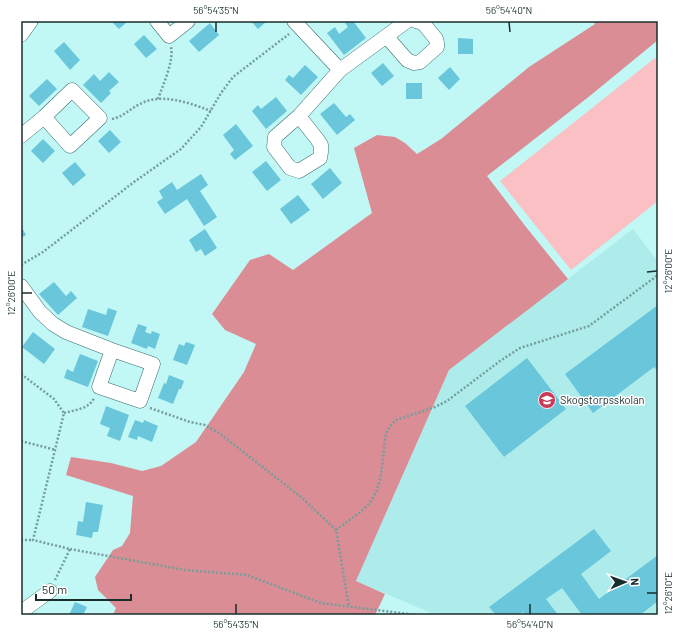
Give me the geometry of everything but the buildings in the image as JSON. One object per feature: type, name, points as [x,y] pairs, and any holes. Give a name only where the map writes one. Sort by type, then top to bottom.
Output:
[{"type":"street","points":[[21,36],[31,21]]},
{"type":"street","points":[[157,21],[169,36],[188,21]]},
{"type":"street","points":[[299,116],[340,70],[407,21]]},
{"type":"street","points":[[387,37],[407,60],[414,63],[420,62],[436,47],[437,42],[423,24],[416,21]]},
{"type":"street","points":[[296,24],[340,70]]},
{"type":"street","points":[[21,136],[44,117],[72,90],[100,118],[70,146],[44,117]]},
{"type":"street","points":[[21,286],[40,312],[53,324],[66,332],[153,364],[140,401],[99,387],[112,350]]},
{"type":"street","points":[[21,612],[50,591]]},
{"type":"path","points":[[21,265],[43,252],[134,182],[181,149],[201,127],[221,93],[233,77],[296,24]]},
{"type":"path","points":[[158,99],[172,52],[169,36]]},
{"type":"path","points":[[100,118],[107,120],[118,118],[141,104],[150,100],[158,99],[179,102],[211,111]]},
{"type":"path","points":[[336,530],[371,502],[380,476],[386,433],[393,423],[401,418],[435,407],[447,401],[500,361],[520,348],[589,326],[658,275]]},
{"type":"path","points":[[21,374],[54,399],[64,413],[33,540]]},
{"type":"path","points":[[64,413],[84,408],[92,403],[99,387]]},
{"type":"path","points":[[140,401],[144,406],[190,422],[205,425],[219,433],[301,498],[336,530],[349,607]]},
{"type":"path","points":[[21,441],[56,450]]},
{"type":"path","points":[[21,540],[33,540],[70,549],[185,570],[247,575],[320,603],[417,615]]},
{"type":"path","points":[[50,591],[70,549]]},
{"type":"shaded area","points":[[593,21],[658,21],[658,40],[591,95],[487,176],[568,279],[449,370],[356,581],[385,594],[375,615],[113,615],[116,608],[98,590],[95,577],[113,550],[122,546],[130,533],[133,496],[66,475],[71,457],[111,463],[142,471],[161,466],[196,442],[244,372],[256,344],[225,330],[212,314],[250,260],[269,254],[293,270],[372,213],[354,148],[377,135],[395,137],[405,143],[417,154],[441,139],[529,67],[595,24]]},
{"type":"shaded area","points":[[655,58],[658,62],[658,201],[571,270],[500,181]]},
{"type":"shaded area","name":"Skogstorpsskolan","points":[[633,229],[658,262],[658,615],[436,615],[356,581],[449,370]]},
{"type":"place","name":"Skogstorpsskolan","points":[[547,400]]}]
